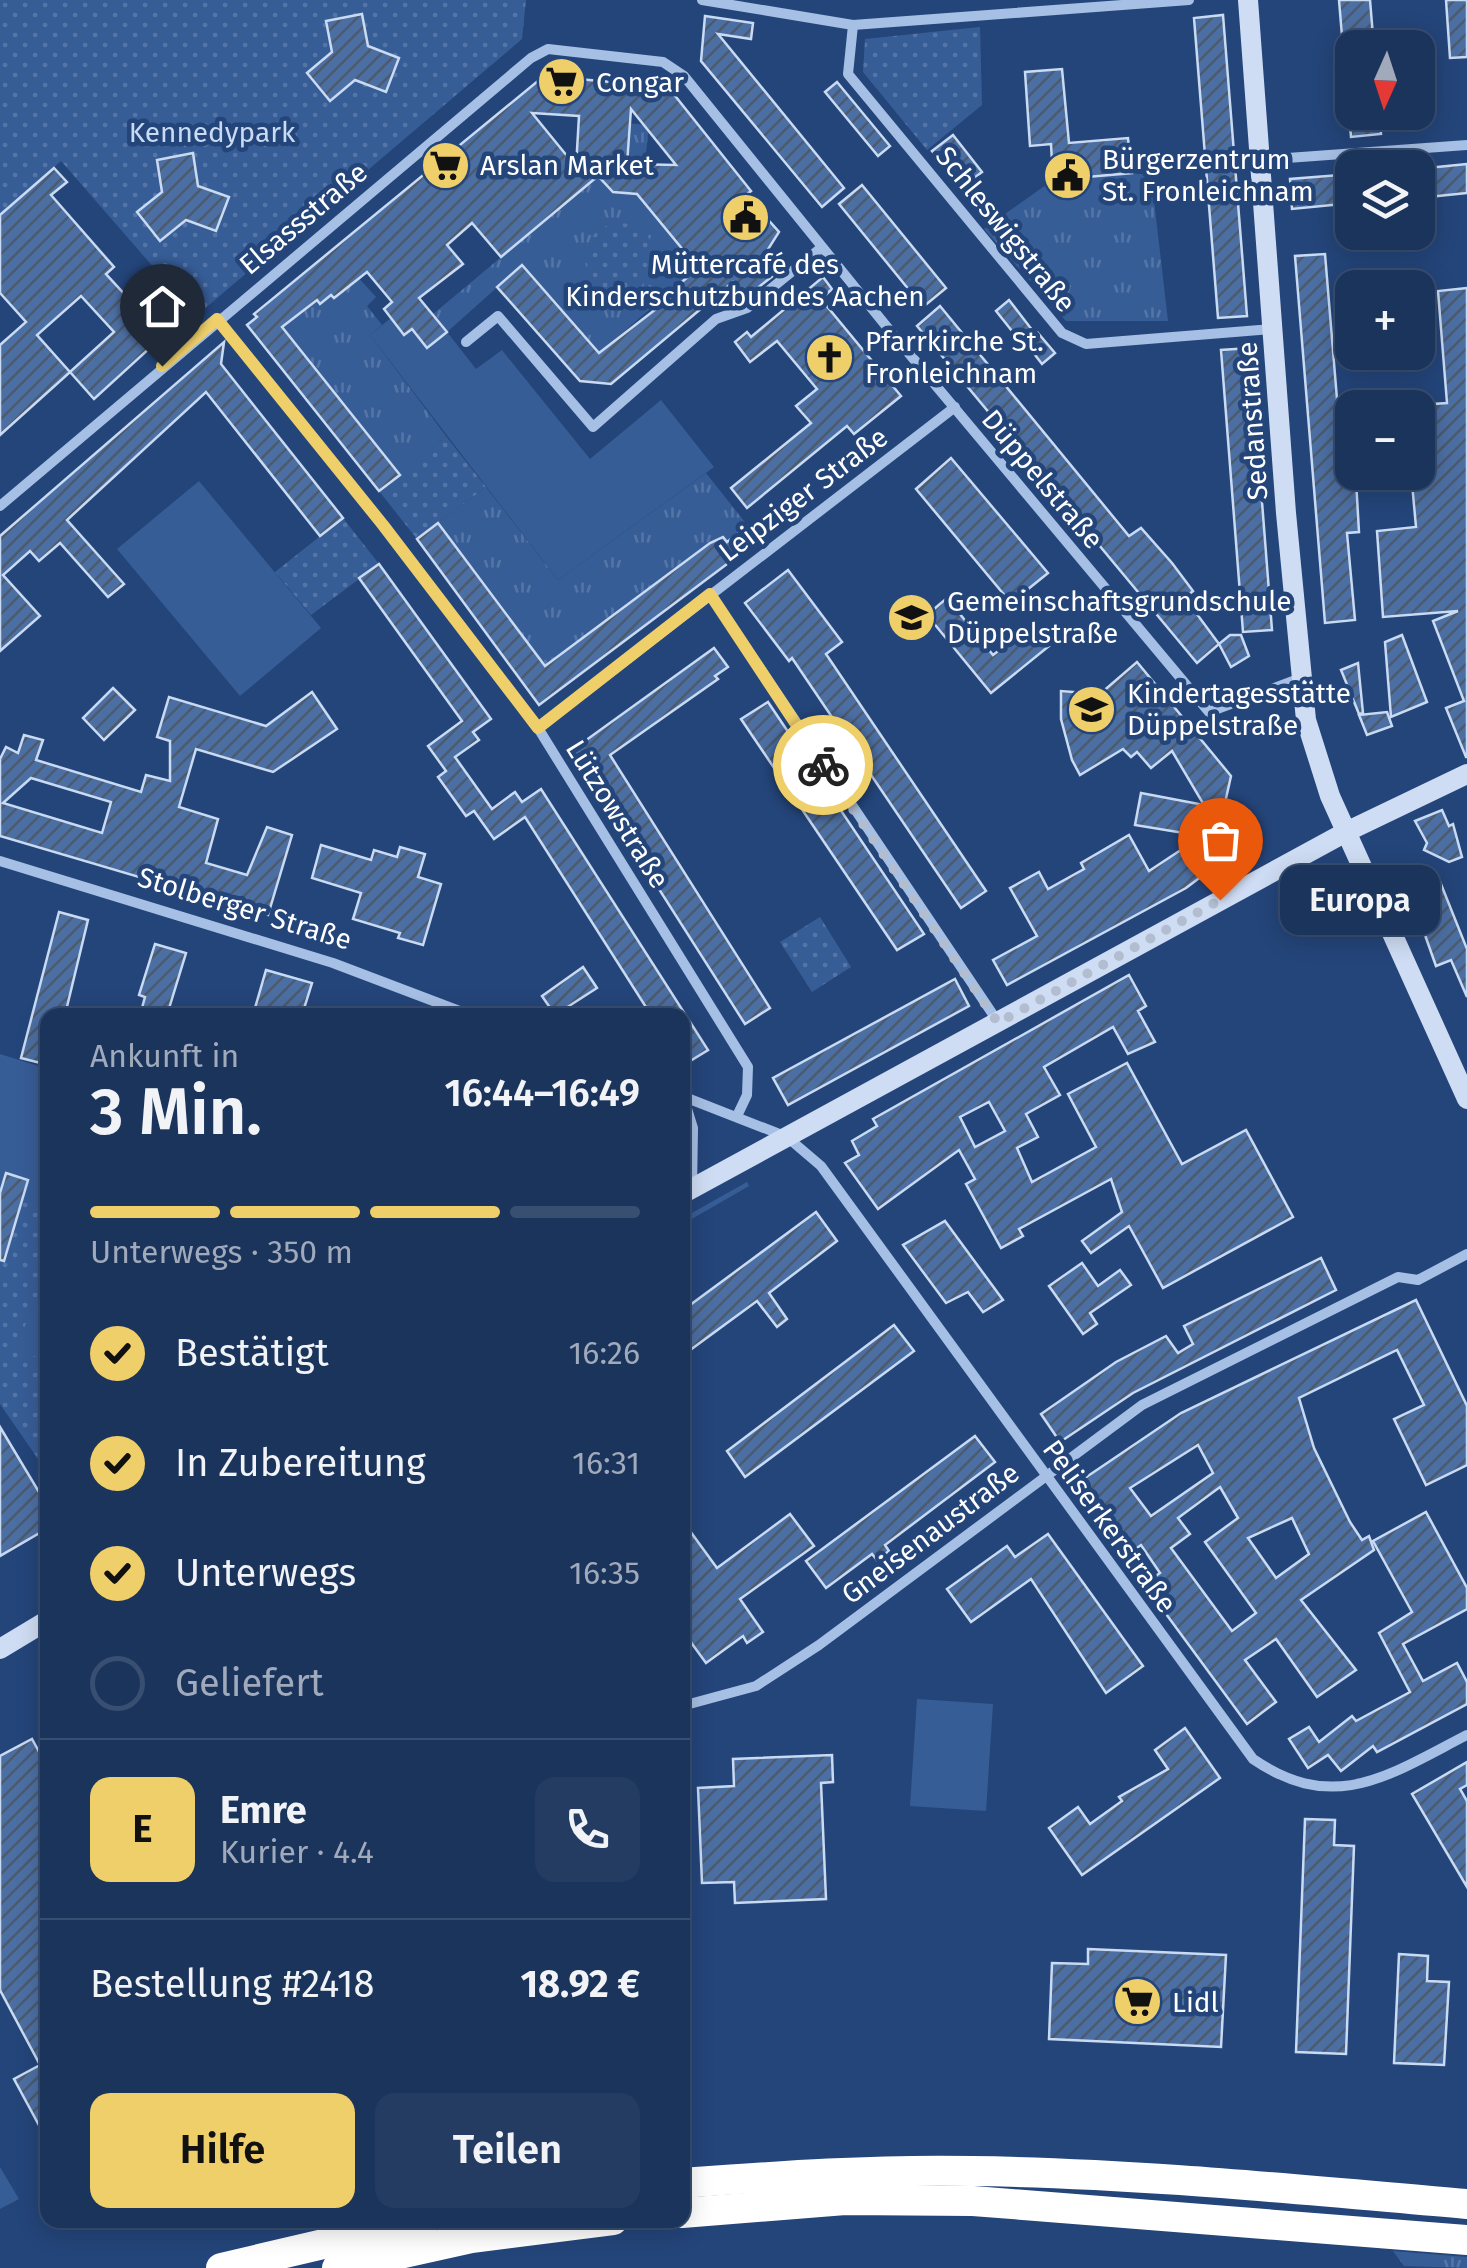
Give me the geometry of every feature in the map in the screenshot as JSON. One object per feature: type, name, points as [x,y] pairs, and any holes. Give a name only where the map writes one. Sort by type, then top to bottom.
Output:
[{"type":"highway","points":[[690,2182],[845,2172],[974,2171],[1228,2184],[1467,2204]]},
{"type":"highway","points":[[690,2212],[845,2200],[973,2201],[1467,2240]]},
{"type":"highway","points":[[220,2268],[392,2228]]},
{"type":"highway","points":[[337,2268],[471,2238],[549,2228]]},
{"type":"main road","name":"Sedanstraße","points":[[1248,0],[1302,678],[1315,750],[1346,832],[1467,1098]]},
{"type":"main road","points":[[690,1190],[1346,832],[1467,774]]},
{"type":"main road","points":[[0,1650],[40,1625]]},
{"type":"street","points":[[702,0],[853,25],[1190,0]]},
{"type":"street","name":"Schleswigstraße","points":[[853,25],[848,74],[1062,333],[1086,344],[1273,328]]},
{"type":"street","name":"Elsassstraße","points":[[0,506],[531,58],[548,49],[663,62]]},
{"type":"street","name":"Düppelstraße","points":[[663,62],[684,76],[821,248],[1209,712],[1302,678]]},
{"type":"street","points":[[1261,160],[1467,145]]},
{"type":"street","points":[[466,342],[498,316],[593,427],[716,319],[747,308],[821,248]]},
{"type":"street","name":"Lützowstraße","points":[[217,319],[383,525],[538,728],[748,1067],[747,1095],[737,1116]]},
{"type":"street","name":"Leipziger Straße","points":[[538,728],[955,408]]},
{"type":"street","points":[[710,594],[998,1023]]},
{"type":"street","name":"Stolberger Straße","points":[[0,860],[333,963],[452,1008]]},
{"type":"street","points":[[690,1099],[788,1137]]},
{"type":"street","points":[[690,1118],[690,1160]]},
{"type":"street","name":"Peliserkerstraße","points":[[788,1137],[821,1166],[1238,1741],[1270,1771],[1294,1783],[1346,1788],[1376,1782],[1467,1734]]},
{"type":"street","name":"Gneisenaustraße","points":[[690,1704],[756,1686],[819,1645],[1142,1405],[1398,1277],[1418,1280],[1467,1254]]},
{"type":"green space","name":"Kennedypark","points":[[0,0],[526,0],[522,39],[196,316],[61,161],[0,215]]},
{"type":"green space","points":[[980,27],[982,105],[927,150],[863,72],[865,39]]},
{"type":"green space","points":[[624,123],[649,125],[641,199],[682,249],[739,241],[675,288],[678,292],[657,316],[650,309],[614,340],[619,347],[611,354],[587,353],[585,337],[522,265],[447,332],[432,315],[598,176],[613,192],[620,193],[630,130]]},
{"type":"green space","points":[[1151,175],[1168,321],[1066,321],[984,229],[1053,180]]},
{"type":"green space","points":[[620,223],[645,233],[655,258],[645,283],[620,293],[595,283],[585,258],[595,233]]},
{"type":"green space","points":[[355,274],[376,297],[367,306],[382,325],[370,335],[446,436],[400,475],[282,327],[317,300],[320,303],[331,295],[334,298]]},
{"type":"green space","points":[[391,318],[404,335],[412,329],[427,348],[447,332],[476,369],[502,350],[590,459],[661,400],[714,467],[558,580],[370,335]]},
{"type":"green space","points":[[446,436],[486,487],[417,539],[379,491]]},
{"type":"green space","points":[[706,473],[748,526],[727,542],[723,537],[712,545],[709,542],[546,668],[438,523],[486,487],[558,580]]},
{"type":"green space","points":[[199,481],[321,628],[240,696],[117,549]]},
{"type":"green space","points":[[343,518],[379,564],[311,615],[275,572]]},
{"type":"green space","points":[[820,917],[851,967],[812,992],[780,942]]},
{"type":"green space","points":[[0,1054],[40,1066],[40,1204],[18,1195],[0,1244]]},
{"type":"green space","points":[[747,1182],[749,1186],[690,1220],[690,1214]]},
{"type":"green space","points":[[18,1194],[40,1204],[40,1462],[0,1404],[0,1244]]},
{"type":"green space","points":[[40,1289],[40,1359],[16,1348]]},
{"type":"green space","points":[[917,1699],[993,1704],[986,1811],[910,1806]]},
{"type":"green space","points":[[0,2167],[19,2199],[0,2209]]},
{"type":"green space","points":[[1393,2251],[1467,2257],[1467,2268],[1404,2266]]},
{"type":"building","points":[[1339,0],[1370,0],[1372,30],[1342,30]]},
{"type":"building","points":[[1446,0],[1467,0],[1467,57],[1450,58]]},
{"type":"building","points":[[362,14],[368,46],[399,58],[386,92],[355,80],[330,101],[307,73],[332,52],[326,21]]},
{"type":"building","points":[[1223,15],[1247,316],[1218,318],[1194,18]]},
{"type":"building","points":[[705,16],[753,23],[751,39],[718,34],[844,188],[822,207],[701,61]]},
{"type":"building","points":[[1062,69],[1069,143],[1128,138],[1132,173],[1053,180],[1051,144],[1030,146],[1025,72]]},
{"type":"building","points":[[544,76],[668,87],[751,191],[746,195],[779,232],[765,254],[774,275],[746,297],[733,282],[611,384],[580,381],[497,287],[522,265],[599,353],[678,292],[675,288],[698,268],[637,194],[613,192],[598,176],[501,257],[472,223],[447,245],[463,264],[419,298],[447,332],[427,348],[412,329],[404,335],[384,309],[392,302],[367,272],[334,298],[331,295],[320,304],[317,300],[282,327],[400,475],[379,491],[247,325],[257,317],[254,314]],"holes":[[[631,109],[676,165],[627,164]],[[532,113],[579,116],[576,167]]]},
{"type":"building","points":[[837,82],[890,146],[878,156],[825,92]]},
{"type":"building","points":[[1350,130],[1381,130],[1381,134],[1351,137]]},
{"type":"building","points":[[953,135],[982,172],[966,184],[961,178],[956,182],[932,151]]},
{"type":"building","points":[[193,153],[198,186],[229,197],[216,231],[186,220],[160,241],[137,212],[162,192],[157,160]]},
{"type":"building","points":[[1467,164],[1467,193],[1435,196],[1435,167]]},
{"type":"building","points":[[54,168],[67,182],[51,195],[114,267],[106,274],[163,336],[94,399],[70,372],[0,435],[0,345],[26,322],[0,293],[0,215]],"holes":[[[81,296],[114,332],[70,372],[37,335]]]},
{"type":"building","points":[[1335,175],[1335,205],[1292,209],[1290,179]]},
{"type":"building","points":[[862,185],[946,288],[923,307],[839,204]]},
{"type":"building","points":[[1325,254],[1336,390],[1335,490],[1357,490],[1359,532],[1347,533],[1355,620],[1325,623],[1295,256]]},
{"type":"building","name":"Pfarrkirche St. Fronleichnam","points":[[823,277],[832,289],[821,299],[901,396],[854,434],[847,426],[747,508],[731,488],[811,423],[796,406],[817,389],[777,341],[750,362],[735,342],[747,332],[751,337]]},
{"type":"building","points":[[1467,288],[1467,757],[1446,708],[1464,701],[1433,621],[1458,611],[1383,617],[1377,531],[1416,527],[1413,490],[1435,490],[1435,404],[1447,403],[1438,291]]},
{"type":"building","points":[[1009,300],[1036,335],[1024,346],[996,311]]},
{"type":"building","points":[[940,306],[1129,536],[1141,528],[1193,591],[1185,598],[1219,644],[1197,663],[917,326]]},
{"type":"building","points":[[1038,333],[1055,353],[1042,364],[1028,346]]},
{"type":"building","points":[[224,342],[221,364],[343,518],[320,536],[206,392],[67,520],[124,584],[108,597],[60,543],[39,561],[30,551],[3,575],[40,616],[0,651],[0,536]]},
{"type":"building","points":[[1250,348],[1272,630],[1243,632],[1221,350]]},
{"type":"building","points":[[951,458],[1048,573],[1011,603],[916,489]]},
{"type":"building","points":[[438,523],[545,666],[710,543],[723,537],[727,542],[748,526],[759,540],[539,705],[417,539]]},
{"type":"building","points":[[379,564],[491,719],[473,732],[479,740],[455,757],[492,809],[515,792],[522,802],[541,789],[681,1008],[647,1008],[525,817],[494,839],[474,811],[466,816],[438,777],[446,771],[428,746],[462,721],[359,578]]},
{"type":"building","points":[[788,570],[842,642],[826,654],[986,891],[961,908],[792,658],[789,661],[745,603]]},
{"type":"building","points":[[947,598],[993,655],[1032,625],[1049,646],[991,693],[927,615]]},
{"type":"building","points":[[1230,635],[1241,635],[1249,656],[1231,667],[1219,644]]},
{"type":"building","points":[[1402,635],[1427,702],[1391,717],[1385,642]]},
{"type":"building","points":[[714,648],[728,667],[715,676],[718,679],[610,755],[770,1008],[745,1024],[571,751]]},
{"type":"building","points":[[1137,662],[1231,776],[1210,870],[1186,888],[1007,985],[993,960],[1037,936],[1010,888],[1039,872],[1048,889],[1084,869],[1081,863],[1129,835],[1149,871],[1202,836],[1135,825],[1141,793],[1204,805],[1172,751],[1151,768],[1137,752],[1131,757],[1123,749],[1080,775],[1072,760],[1061,719],[1061,691],[1100,694]]},
{"type":"building","points":[[1358,663],[1363,713],[1359,714],[1341,670]]},
{"type":"building","points":[[113,688],[135,710],[104,740],[83,718]]},
{"type":"building","points":[[312,692],[337,729],[273,772],[196,749],[179,807],[218,819],[206,863],[247,875],[267,827],[292,835],[268,915],[0,836],[0,759],[6,747],[18,753],[24,735],[43,740],[36,760],[141,792],[146,775],[170,781],[170,741],[157,737],[169,697],[266,726]],"holes":[[[31,778],[111,802],[102,833],[3,803]]]},
{"type":"building","points":[[768,702],[924,934],[897,950],[741,719]]},
{"type":"building","points":[[1387,712],[1392,726],[1367,735],[1359,715]]},
{"type":"building","points":[[1442,810],[1449,826],[1453,824],[1462,857],[1449,862],[1424,850],[1427,843],[1415,821]]},
{"type":"building","points":[[321,845],[371,860],[374,850],[397,857],[400,847],[425,854],[418,877],[441,884],[423,945],[398,938],[400,933],[353,919],[361,893],[312,878]]},
{"type":"building","points":[[1381,869],[1439,879],[1467,949],[1467,997],[1451,960],[1436,966],[1409,890]]},
{"type":"building","points":[[59,912],[88,920],[67,1008],[40,1008],[40,1063],[21,1058]]},
{"type":"building","points":[[155,944],[186,953],[169,1008],[142,1008],[145,997],[139,995]]},
{"type":"building","points":[[583,967],[597,988],[566,1008],[550,1008],[542,996]]},
{"type":"building","points":[[266,970],[312,983],[304,1008],[255,1008]]},
{"type":"building","points":[[1129,975],[1146,1006],[1138,1011],[1155,1042],[1128,1054],[1113,1027],[1044,1067],[1060,1095],[1026,1114],[1038,1137],[1017,1148],[1032,1182],[1096,1147],[1068,1094],[1127,1063],[1182,1164],[1246,1130],[1293,1217],[1163,1288],[1129,1226],[1091,1253],[1082,1241],[1122,1212],[1111,1179],[1019,1229],[1023,1236],[1001,1248],[966,1184],[975,1179],[959,1150],[878,1209],[845,1163],[859,1155],[852,1141],[877,1126],[873,1119]],"holes":[[[989,1102],[1005,1131],[975,1147],[960,1117]]]},
{"type":"building","points":[[955,979],[969,1006],[788,1105],[773,1078]]},
{"type":"building","points":[[690,1022],[708,1050],[690,1061]]},
{"type":"building","points":[[6,1173],[28,1180],[4,1261],[0,1260],[0,1193]]},
{"type":"building","points":[[816,1212],[837,1241],[769,1293],[787,1319],[777,1327],[757,1301],[690,1350],[690,1305]]},
{"type":"building","points":[[945,1221],[1003,1300],[983,1312],[968,1292],[946,1303],[903,1245]]},
{"type":"building","points":[[1321,1258],[1336,1290],[1133,1393],[1060,1442],[1041,1414],[1116,1362],[1166,1336],[1178,1353],[1193,1344],[1184,1326]]},
{"type":"building","points":[[1082,1263],[1098,1286],[1120,1270],[1131,1285],[1090,1313],[1097,1324],[1083,1334],[1049,1286]]},
{"type":"building","points":[[1416,1300],[1467,1406],[1467,1465],[1426,1485],[1394,1419],[1424,1405],[1397,1350],[1299,1398],[1314,1448],[1350,1522],[1362,1540],[1369,1536],[1374,1550],[1301,1600],[1356,1670],[1317,1697],[1276,1639],[1245,1660],[1276,1702],[1247,1724],[1144,1584],[1160,1573],[1141,1545],[1134,1550],[1082,1480],[1181,1413]],"holes":[[[1198,1445],[1213,1473],[1151,1516],[1130,1488]],[[1220,1487],[1238,1518],[1205,1542],[1256,1613],[1232,1631],[1171,1548],[1190,1534],[1178,1518]],[[1292,1518],[1309,1554],[1276,1578],[1248,1538]]]},
{"type":"building","points":[[894,1325],[914,1351],[745,1477],[727,1451]]},
{"type":"building","points":[[0,1427],[40,1494],[40,1533],[0,1556]]},
{"type":"building","points":[[975,1436],[995,1462],[885,1545],[889,1551],[877,1560],[872,1554],[826,1588],[806,1561]]},
{"type":"building","points":[[1426,1512],[1467,1588],[1467,1609],[1403,1644],[1423,1681],[1457,1663],[1467,1682],[1467,1704],[1377,1752],[1373,1746],[1341,1771],[1328,1755],[1308,1768],[1289,1739],[1309,1727],[1319,1742],[1352,1716],[1356,1721],[1410,1692],[1379,1633],[1412,1612],[1373,1541]]},
{"type":"building","points":[[790,1514],[814,1546],[740,1599],[763,1632],[747,1643],[743,1636],[706,1663],[690,1641],[690,1531],[717,1568]]},
{"type":"building","points":[[1048,1534],[1143,1666],[1106,1693],[1031,1579],[971,1622],[947,1589],[1007,1546],[1015,1557]]},
{"type":"building","points":[[1185,1728],[1220,1778],[1082,1875],[1049,1828],[1078,1807],[1090,1824],[1122,1801],[1119,1797],[1168,1769],[1155,1750]]},
{"type":"building","points":[[32,1739],[40,1754],[40,2065],[0,1990],[0,1756]]},
{"type":"building","points":[[832,1755],[833,1782],[821,1783],[826,1899],[735,1903],[734,1882],[702,1883],[698,1788],[734,1786],[733,1759]]},
{"type":"building","points":[[1467,1762],[1467,1785],[1460,1789],[1467,1801],[1467,1887],[1412,1794]]},
{"type":"building","points":[[1305,1819],[1335,1820],[1334,1845],[1354,1846],[1346,2054],[1296,2052]]},
{"type":"building","name":"Lidl","points":[[1088,1949],[1226,1955],[1221,2047],[1049,2039],[1052,1963],[1088,1964]]},
{"type":"building","points":[[1399,1954],[1428,1956],[1427,1981],[1449,1982],[1444,2065],[1394,2063]]},
{"type":"building","points":[[40,2065],[40,2127],[14,2079]]},
{"type":"way so far","points":[[823,765],[998,1023],[1220,900]]},
{"type":"place","name":"Congar","points":[[561,82]]},
{"type":"place","name":"Arslan Market","points":[[445,165]]},
{"type":"place","name":"Bürgerzentrum St. Fronleichnam","points":[[1067,175]]},
{"type":"place","name":"Müttercafé des Kinderschutzbundes Aachen","points":[[745,217]]},
{"type":"place","name":"Pfarrkirche St. Fronleichnam","points":[[830,357]]},
{"type":"place","name":"Gemeinschaftsgrundschule Düppelstraße","points":[[912,617]]},
{"type":"place","name":"Kindertagesstätte Düppelstraße","points":[[1092,709]]},
{"type":"place","name":"Europa","points":[[1220,900]]},
{"type":"place","name":"Lidl","points":[[1137,2002]]},
{"type":"route","points":[[162,366],[217,319],[383,525],[538,728],[710,594],[823,765]]}]
